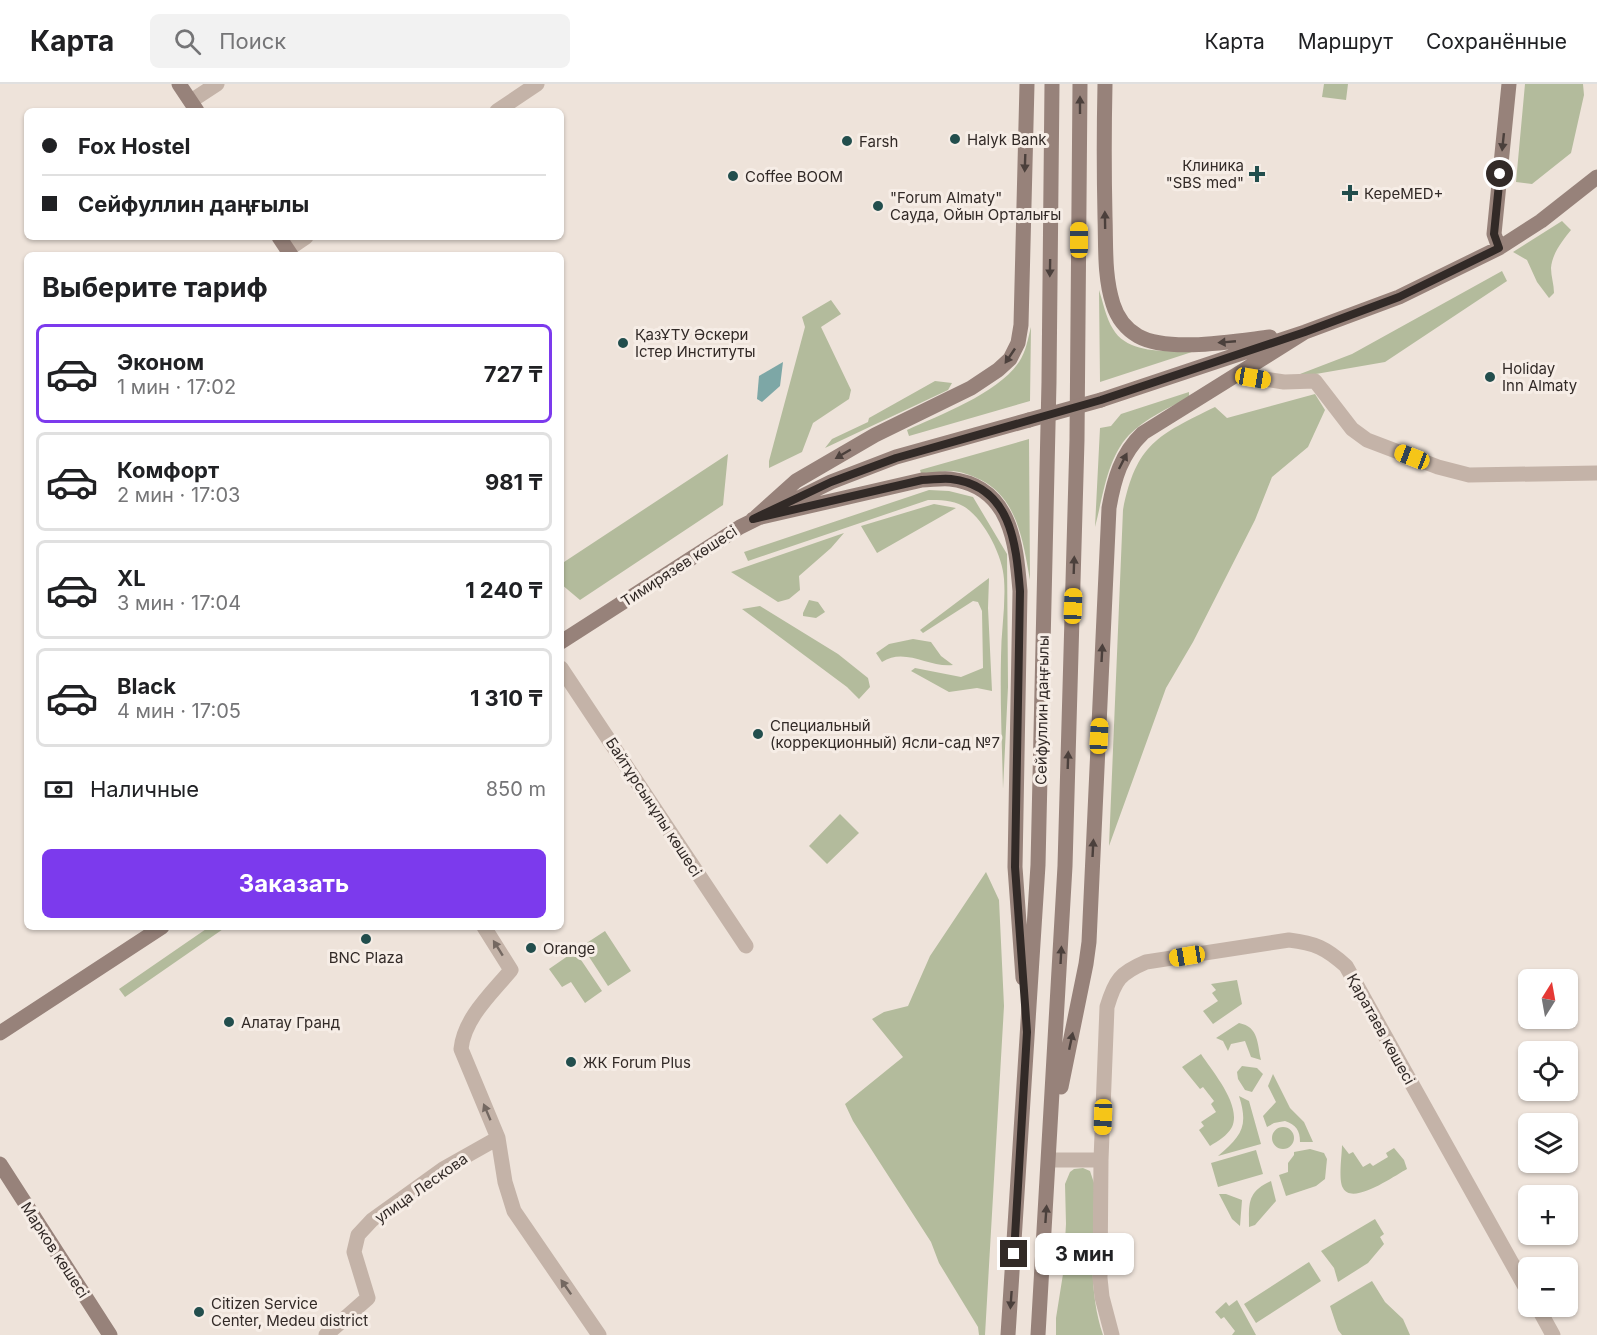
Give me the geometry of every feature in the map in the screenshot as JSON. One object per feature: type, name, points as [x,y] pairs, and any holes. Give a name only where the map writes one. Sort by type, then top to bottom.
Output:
[{"type":"main road","points":[[179,84],[194,106]]},
{"type":"main road","points":[[753,519],[796,481],[875,435],[971,388],[998,370],[1010,358],[1018,343],[1021,325],[1027,84]]},
{"type":"main road","name":"Сейфуллин даңғылы","points":[[1008,1335],[1038,865],[1052,84]]},
{"type":"main road","name":"Сейфуллин даңғылы","points":[[1038,1335],[1065,866],[1077,475],[1080,84]]},
{"type":"main road","points":[[1105,84],[1106,273],[1113,305],[1125,326],[1138,336],[1156,342],[1175,344],[1228,342],[1305,332]]},
{"type":"main road","points":[[1499,248],[1494,234],[1509,84]]},
{"type":"main road","name":"Тимирязев көшесі","points":[[564,640],[753,519],[831,482],[896,458],[1101,400],[1305,332],[1399,297],[1499,248],[1541,221],[1597,177]]},
{"type":"main road","points":[[1050,1140],[1089,942],[1109,508],[1114,479],[1133,442],[1143,433],[1305,332]]},
{"type":"main road","points":[[753,519],[922,480],[948,478],[963,481],[981,489],[998,504],[1010,525],[1016,550],[1020,591],[1015,867],[1027,1032]]},
{"type":"main road","points":[[0,1033],[157,930]]},
{"type":"main road","name":"Марков көшесі","points":[[0,1164],[110,1335]]},
{"type":"street","points":[[194,106],[217,84]]},
{"type":"street","points":[[501,108],[537,84]]},
{"type":"street","points":[[286,247],[300,240]]},
{"type":"street","points":[[1238,375],[1284,382],[1315,381],[1352,429],[1367,440],[1469,475],[1597,473]]},
{"type":"street","name":"Байтұрсынұлы көшесі","points":[[564,673],[746,946]]},
{"type":"street","points":[[486,930],[511,970],[480,1007],[462,1036],[461,1049],[498,1138],[505,1182],[513,1211],[599,1335]]},
{"type":"street","name":"Қаратаев көшесі","points":[[1112,1335],[1102,1297],[1100,1278],[1101,1160],[1107,1007],[1113,986],[1126,971],[1146,962],[1289,940],[1312,943],[1330,951],[1346,966],[1518,1274]]},
{"type":"street","name":"улица Лескова","points":[[327,1335],[368,1298],[354,1252],[358,1235],[372,1220],[443,1169],[498,1138]]},
{"type":"street","points":[[1049,1160],[1101,1160]]},
{"type":"street","points":[[1543,1317],[1553,1335]]},
{"type":"green space","points":[[1324,84],[1348,84],[1346,100],[1322,97]]},
{"type":"green space","points":[[1525,84],[1583,84],[1584,95],[1571,153],[1532,184],[1516,182]]},
{"type":"green space","points":[[1562,221],[1571,230],[1553,258],[1551,268],[1554,293],[1549,298],[1537,282],[1527,260],[1513,252]]},
{"type":"green space","points":[[1502,271],[1507,281],[1385,362],[1287,379],[1352,354]]},
{"type":"green space","points":[[1099,290],[1113,329],[1128,343],[1150,350],[1195,351],[1100,382]]},
{"type":"green space","points":[[831,300],[841,314],[821,327],[851,390],[849,399],[813,423],[802,452],[769,468],[805,327],[802,317]]},
{"type":"green space","points":[[1031,327],[1030,401],[909,436],[907,430],[952,410],[997,384],[1019,362]]},
{"type":"green space","points":[[935,381],[952,383],[948,390],[825,448],[832,439],[868,422],[869,418]]},
{"type":"green space","points":[[1189,392],[1189,398],[1143,423],[1122,444],[1107,478],[1095,527],[1100,428],[1111,426],[1121,414]]},
{"type":"green space","points":[[1315,394],[1325,410],[1308,447],[1272,477],[1255,520],[1193,642],[1166,688],[1109,846],[1123,510],[1135,470],[1152,444],[1164,434],[1215,407],[1227,418]]},
{"type":"green space","points":[[1029,439],[1030,580],[1017,523],[1003,498],[993,488],[981,480],[954,471],[922,476],[920,470]]},
{"type":"green space","points":[[728,454],[723,505],[580,600],[564,587],[564,562]]},
{"type":"green space","points":[[929,490],[949,491],[973,497],[1007,554],[1008,687],[1003,789],[1001,647],[1003,570],[991,538],[970,511],[955,503],[928,500],[748,561],[744,552]]},
{"type":"green space","points":[[934,504],[956,508],[877,553],[861,526]]},
{"type":"green space","points":[[844,533],[831,548],[799,576],[800,590],[789,599],[778,602],[731,572]]},
{"type":"green space","points":[[989,578],[992,691],[977,688],[949,692],[911,671],[915,668],[961,677],[983,668],[982,611],[978,602],[973,601],[923,633],[920,630]]},
{"type":"green space","points":[[809,600],[818,602],[825,612],[816,618],[803,616]]},
{"type":"green space","points":[[760,606],[838,654],[868,678],[870,687],[859,699],[847,687],[742,609]]},
{"type":"green space","points":[[913,639],[931,642],[941,656],[953,665],[935,664],[908,657],[891,658],[882,662],[876,653],[889,644]]},
{"type":"green space","points":[[840,814],[859,833],[827,864],[809,846]]},
{"type":"green space","points":[[986,872],[999,900],[1004,1006],[985,1335],[979,1335],[978,1327],[939,1263],[931,1242],[853,1121],[845,1104],[903,1057],[872,1019],[884,1012],[908,1006],[930,956]]},
{"type":"green space","points":[[205,930],[222,930],[125,997],[119,989]]},
{"type":"green space","points":[[605,931],[631,971],[608,986],[582,946]]},
{"type":"green space","points":[[575,951],[602,991],[585,1003],[571,982],[562,987],[549,969]]},
{"type":"green space","points":[[1237,980],[1242,1004],[1213,1024],[1203,1011],[1218,1001],[1212,993],[1216,990],[1211,984]]},
{"type":"green space","points":[[1239,1023],[1246,1025],[1254,1032],[1261,1060],[1251,1057],[1245,1041],[1231,1044],[1228,1051],[1223,1041],[1216,1038]]},
{"type":"green space","points":[[1201,1054],[1224,1089],[1233,1109],[1234,1118],[1228,1133],[1210,1146],[1199,1130],[1204,1126],[1201,1122],[1216,1112],[1211,1104],[1214,1101],[1203,1087],[1200,1089],[1182,1067]]},
{"type":"green space","points":[[1242,1066],[1257,1068],[1263,1074],[1252,1092],[1245,1090],[1238,1079],[1237,1072]]},
{"type":"green space","points":[[1273,1074],[1290,1108],[1304,1122],[1313,1142],[1300,1142],[1297,1128],[1285,1121],[1267,1127],[1263,1116],[1276,1102],[1268,1086]]},
{"type":"green space","points":[[1239,1096],[1249,1101],[1261,1144],[1218,1156],[1232,1143],[1241,1130],[1243,1116]]},
{"type":"green space","points":[[1283,1127],[1291,1130],[1294,1138],[1291,1146],[1283,1149],[1275,1146],[1272,1138],[1275,1130]]},
{"type":"green space","points":[[1342,1145],[1349,1154],[1353,1152],[1363,1167],[1370,1163],[1373,1166],[1388,1157],[1386,1153],[1394,1148],[1404,1160],[1407,1169],[1374,1188],[1355,1194],[1348,1193],[1343,1188],[1341,1179]]},
{"type":"green space","points":[[1310,1149],[1324,1153],[1327,1159],[1325,1179],[1316,1186],[1286,1196],[1279,1175],[1288,1172],[1288,1163],[1294,1152]]},
{"type":"green space","points":[[1256,1150],[1263,1174],[1218,1187],[1211,1163]]},
{"type":"green space","points":[[1083,1168],[1090,1171],[1094,1183],[1093,1279],[1103,1335],[1056,1335],[1066,1224],[1065,1184],[1070,1172]]},
{"type":"green space","points":[[1271,1181],[1276,1201],[1255,1225],[1249,1227],[1249,1211],[1253,1194]]},
{"type":"green space","points":[[1219,1194],[1242,1200],[1240,1226],[1232,1219]]},
{"type":"green space","points":[[1375,1219],[1384,1234],[1380,1237],[1384,1244],[1368,1263],[1338,1282],[1334,1268],[1321,1251]]},
{"type":"green space","points":[[1309,1262],[1321,1281],[1256,1323],[1244,1304]]},
{"type":"green space","points":[[1372,1281],[1385,1302],[1403,1319],[1410,1335],[1342,1335],[1338,1330],[1330,1306]]},
{"type":"green space","points":[[1237,1300],[1256,1335],[1232,1335],[1235,1331],[1224,1317],[1221,1319],[1215,1312],[1226,1302],[1229,1306]]},
{"type":"water","points":[[783,362],[780,386],[762,402],[757,399],[759,376]]},
{"type":"place","name":"Halyk Bank","points":[[955,139]]},
{"type":"place","name":"Farsh","points":[[847,141]]},
{"type":"place","name":"Клиника \"SBS med\"","points":[[1257,174]]},
{"type":"place","name":"Coffee BOOM","points":[[733,176]]},
{"type":"place","name":"КереMED+","points":[[1350,193]]},
{"type":"place","name":"\"Forum Almaty\" Сауда, Ойын Орталығы","points":[[878,206]]},
{"type":"place","name":"ҚазҰТУ Әскери Істер Институты","points":[[623,343]]},
{"type":"place","name":"Holiday Inn Almaty","points":[[1490,377]]},
{"type":"place","name":"Специальный (коррекционный) Ясли-сад №7","points":[[758,734]]},
{"type":"place","name":"BNC Plaza","points":[[366,939]]},
{"type":"place","name":"Orange","points":[[531,948]]},
{"type":"place","name":"Алатау Гранд","points":[[229,1022]]},
{"type":"place","name":"ЖК Forum Plus","points":[[571,1062]]},
{"type":"place","name":"Citizen Service Center, Medeu district","points":[[199,1312]]},
{"type":"route","points":[[1014,1254],[1027,1032],[1015,867],[1020,591],[1016,550],[1010,525],[998,504],[981,489],[963,481],[948,478],[922,480],[753,519],[831,482],[896,458],[1101,400],[1305,332],[1399,297],[1499,248],[1494,234],[1500,174]]}]
